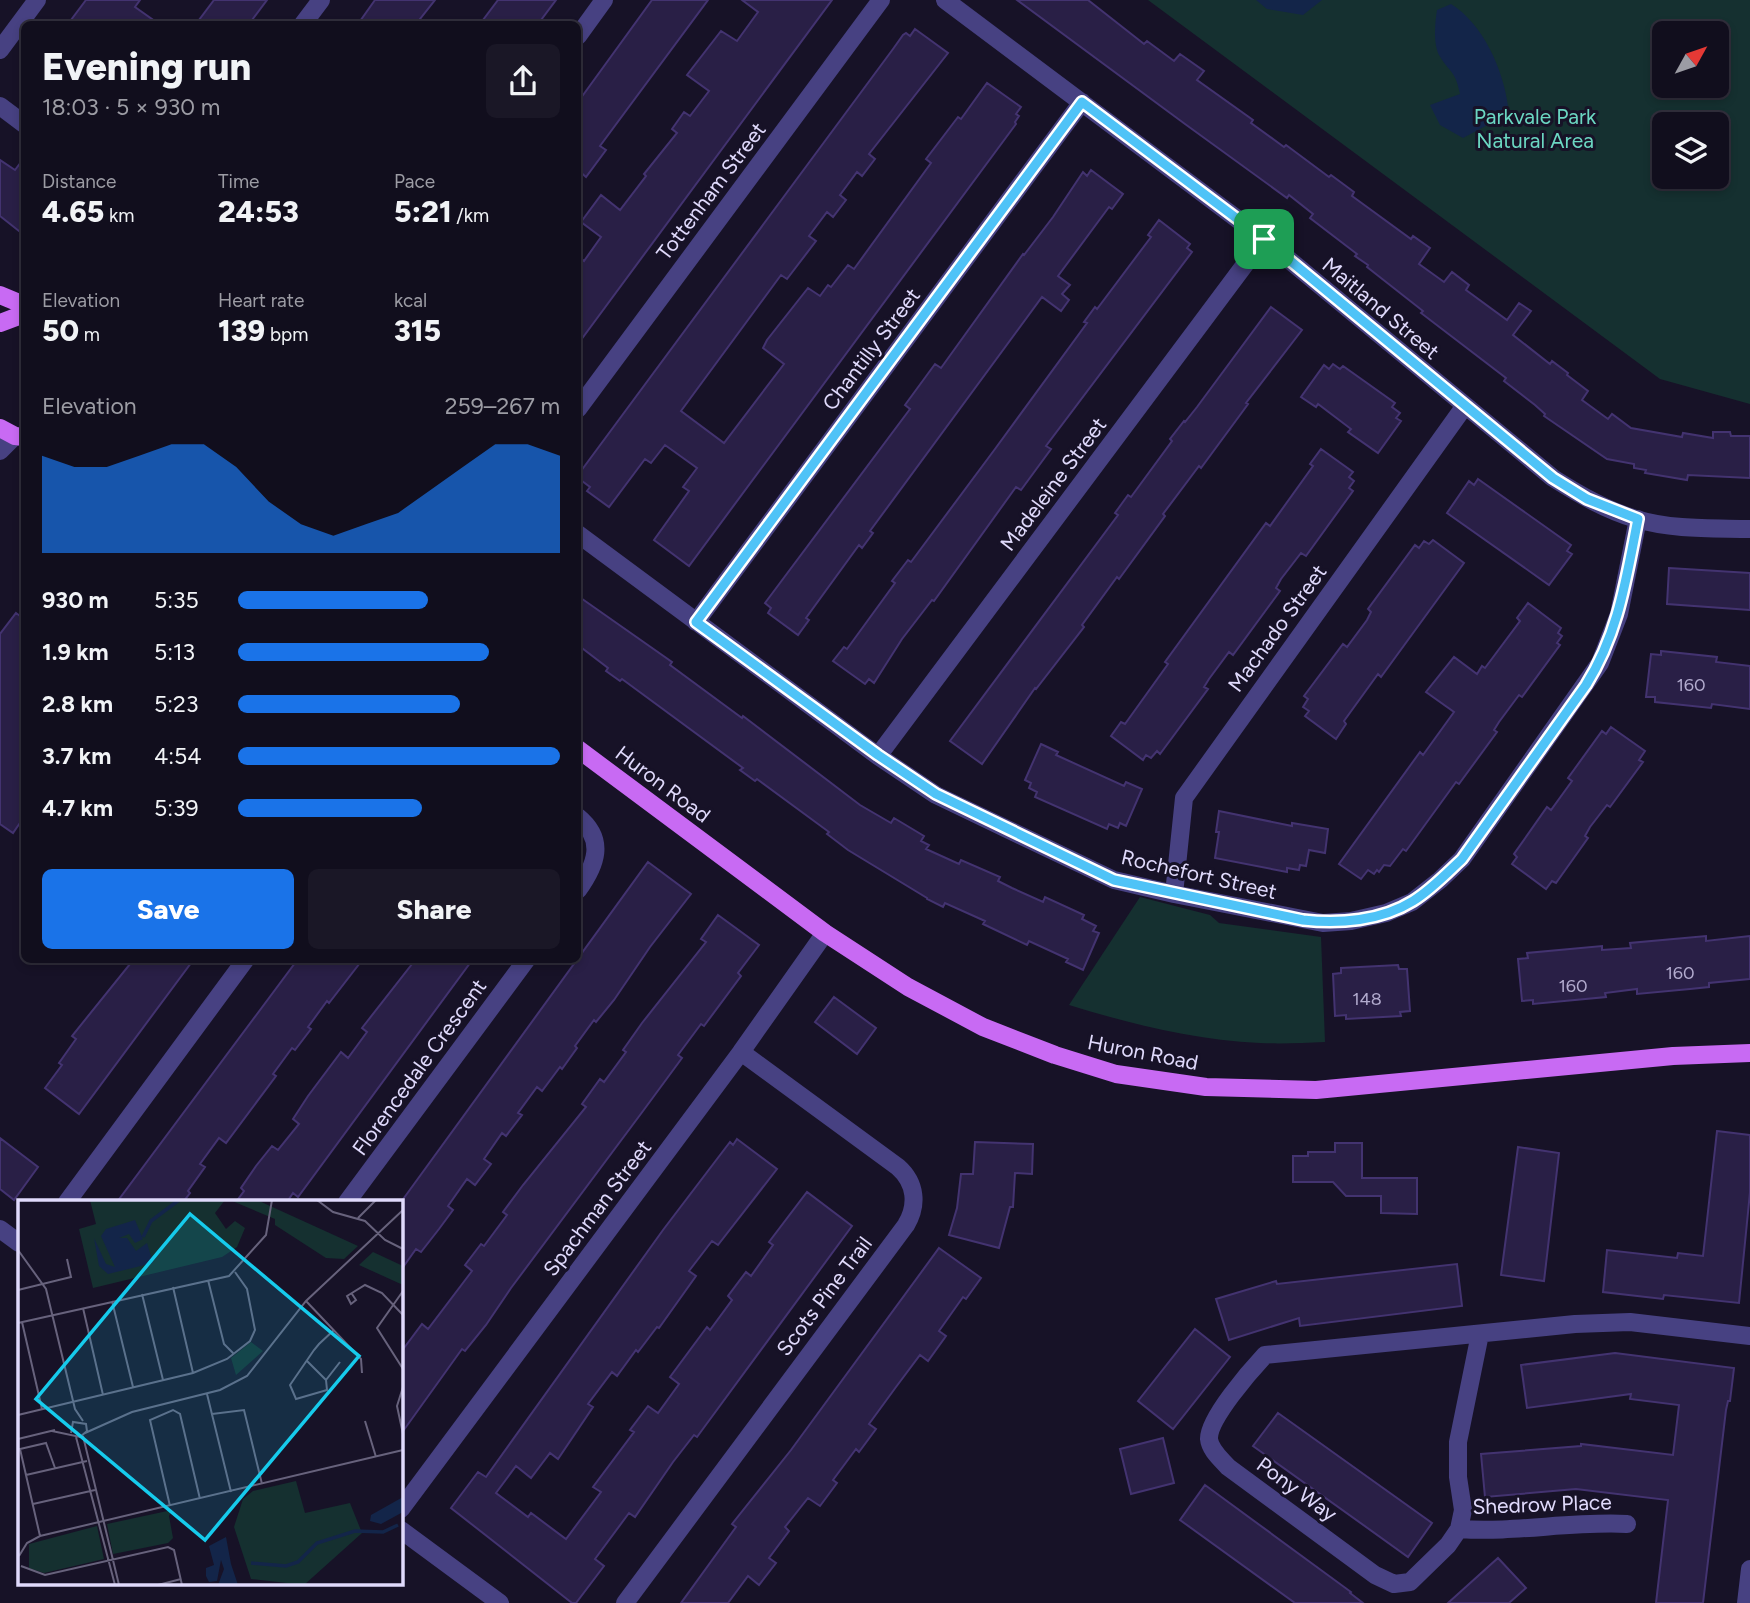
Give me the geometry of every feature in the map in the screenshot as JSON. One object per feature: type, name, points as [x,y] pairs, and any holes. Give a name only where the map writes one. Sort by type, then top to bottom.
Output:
[{"type":"main road","points":[[0,295],[21,304]]},
{"type":"main road","points":[[0,323],[21,315]]},
{"type":"main road","name":"Huron Road","points":[[581,751],[825,933],[910,988],[995,1032],[1116,1074],[1206,1087],[1316,1090],[1673,1056],[1750,1053]]},
{"type":"street","points":[[21,21],[37,0]]},
{"type":"street","points":[[305,21],[321,0]]},
{"type":"street","points":[[581,32],[604,0]]},
{"type":"street","name":"Tottenham Street","points":[[581,405],[881,0]]},
{"type":"street","name":"Maitland Street","points":[[945,0],[1264,239],[1553,478],[1587,499],[1638,519],[1685,527],[1750,529]]},
{"type":"street","points":[[0,50],[21,22]]},
{"type":"street","name":"Chantilly Street","points":[[696,622],[1082,102]]},
{"type":"street","points":[[0,106],[21,122]]},
{"type":"street","name":"Madeleine Street","points":[[878,755],[1264,239]]},
{"type":"street","name":"Machado Street","points":[[1174,894],[1184,797],[1464,407]]},
{"type":"street","points":[[0,451],[13,434]]},
{"type":"street","name":"Rochefort Street","points":[[581,536],[878,755],[936,794],[1114,880],[1323,923],[1352,921],[1386,913],[1412,902],[1462,859],[1600,663],[1619,614],[1638,519]]},
{"type":"street","points":[[581,821],[591,833],[596,852],[591,871],[581,886]]},
{"type":"street","name":"Spachman Street","points":[[402,1508],[741,1052],[825,933]]},
{"type":"street","points":[[69,1200],[243,963]]},
{"type":"street","name":"Florencedale Crescent","points":[[348,1200],[524,963]]},
{"type":"street","name":"Scots Pine Trail","points":[[625,1603],[906,1225],[914,1205],[911,1184],[898,1167],[741,1052]]},
{"type":"street","points":[[0,1229],[18,1242]]},
{"type":"street","name":"Pony Way","points":[[1459,1529],[1448,1545],[1410,1582],[1394,1584],[1375,1575],[1228,1466],[1214,1452],[1209,1438],[1212,1426],[1225,1403],[1265,1355],[1575,1324],[1630,1322],[1750,1336]]},
{"type":"street","points":[[1459,1529],[1463,1510],[1458,1477],[1458,1442],[1480,1334]]},
{"type":"street","name":"Shedrow Place","points":[[1459,1529],[1494,1531],[1592,1522],[1628,1524]]},
{"type":"street","points":[[402,1531],[500,1603]]},
{"type":"street","points":[[1746,1603],[1750,1569]]},
{"type":"green space","name":"Parkvale Park Natural Area","points":[[1148,0],[1750,0],[1750,404],[1660,379]]},
{"type":"green space","points":[[1140,897],[1210,915],[1219,923],[1321,937],[1325,1042],[1268,1043],[1187,1035],[1139,1025],[1069,1005]]},
{"type":"water","points":[[1256,0],[1322,0],[1303,15],[1267,9]]},
{"type":"water","points":[[1451,4],[1473,23],[1490,49],[1508,106],[1493,122],[1463,138],[1440,125],[1430,105],[1460,94],[1454,76],[1439,55],[1435,39],[1437,10]]},
{"type":"building","points":[[86,0],[140,0],[135,7],[155,21],[70,21]]},
{"type":"building","points":[[214,0],[267,0],[251,21],[198,21]]},
{"type":"building","points":[[375,0],[435,0],[418,21],[360,21]]},
{"type":"building","points":[[498,0],[556,0],[540,21],[482,21]]},
{"type":"building","points":[[652,0],[708,0],[600,146],[606,150],[586,177],[581,173],[581,98]]},
{"type":"building","points":[[742,0],[832,0],[581,340],[581,258],[584,261],[601,237],[581,222],[601,195],[620,210],[646,176],[644,174],[677,133],[672,129],[684,112],[690,116],[709,91],[687,75],[721,31],[737,41],[758,12]]},
{"type":"building","points":[[1017,0],[1088,0],[1144,44],[1147,41],[1174,61],[1180,54],[1204,71],[1197,80],[1253,120],[1251,123],[1329,177],[1331,175],[1354,192],[1352,196],[1411,239],[1413,236],[1430,248],[1419,264],[1444,282],[1452,272],[1469,285],[1466,290],[1507,320],[1519,303],[1531,311],[1513,335],[1550,364],[1552,361],[1588,391],[1582,400],[1608,419],[1612,414],[1631,428],[1682,437],[1683,433],[1713,438],[1713,432],[1750,436],[1750,478],[1688,475],[1687,480],[1645,473],[1646,470],[1634,468],[1634,464],[1607,459],[1544,416],[1535,405],[1504,381],[1506,378],[1421,313],[1423,311],[1355,256],[1357,254],[1310,218],[1313,214],[1289,195],[1287,198]]},
{"type":"building","points":[[915,29],[948,53],[869,154],[875,159],[862,176],[857,172],[840,195],[846,200],[833,217],[827,212],[809,236],[816,241],[787,279],[781,275],[681,411],[724,443],[784,364],[763,348],[767,340],[808,288],[820,296],[828,285],[831,287],[848,265],[854,269],[931,163],[926,159],[958,117],[961,119],[987,83],[1021,107],[1016,114],[1019,116],[1016,124],[689,566],[654,540],[689,491],[683,487],[697,468],[665,445],[651,463],[645,459],[609,507],[587,491],[590,487],[581,480],[581,471],[903,35],[906,33],[910,36]]},
{"type":"building","points":[[0,160],[15,170],[21,162],[21,233],[0,216]]},
{"type":"building","points":[[1091,170],[1123,194],[1112,209],[1109,207],[1058,276],[1070,285],[1062,294],[1069,300],[1061,311],[1042,297],[870,531],[873,533],[862,548],[859,545],[806,618],[809,620],[798,635],[768,613],[771,608],[765,603],[910,409],[905,405],[935,364],[941,368],[1053,217],[1083,172],[1087,176]]},
{"type":"building","points":[[1159,220],[1190,244],[1187,248],[1192,252],[1046,446],[1051,449],[1021,490],[1016,487],[934,601],[932,600],[902,639],[874,683],[869,679],[865,684],[833,661],[844,647],[847,649],[895,583],[892,581],[908,560],[911,562],[995,449],[1087,323],[1084,322],[1095,307],[1097,309],[1151,237],[1148,235]]},
{"type":"building","points":[[1271,307],[1302,330],[1201,468],[1199,466],[1163,514],[1165,516],[1119,579],[1117,577],[1082,625],[1084,627],[1035,688],[982,764],[950,741],[1118,515],[1115,513],[1128,495],[1131,497],[1172,441],[1170,439]]},
{"type":"building","points":[[1333,364],[1340,369],[1343,366],[1395,403],[1392,407],[1400,413],[1396,418],[1401,421],[1378,453],[1348,432],[1351,429],[1318,404],[1316,407],[1301,397],[1324,365],[1329,369]]},
{"type":"building","points":[[1321,449],[1353,472],[1349,477],[1354,481],[1349,488],[1353,491],[1306,556],[1301,553],[1281,579],[1276,588],[1280,591],[1233,655],[1229,652],[1209,679],[1204,687],[1208,689],[1160,754],[1157,751],[1151,758],[1146,755],[1143,760],[1111,736],[1121,722],[1125,724],[1168,664],[1165,662],[1266,523],[1270,526],[1313,466],[1310,464]]},
{"type":"building","points":[[1478,479],[1571,545],[1567,551],[1572,554],[1549,585],[1447,513],[1469,481],[1474,485]]},
{"type":"building","points":[[1433,540],[1464,563],[1381,677],[1378,674],[1344,721],[1346,724],[1336,739],[1305,716],[1309,711],[1303,707],[1308,699],[1304,696],[1343,644],[1347,647],[1367,620],[1371,612],[1368,609],[1415,545],[1419,548],[1424,541],[1429,544]]},
{"type":"building","points":[[1669,568],[1750,573],[1750,610],[1667,604]]},
{"type":"building","points":[[581,598],[672,662],[670,665],[742,718],[743,716],[860,805],[891,823],[894,818],[924,836],[921,841],[929,845],[926,849],[959,864],[961,860],[1000,877],[998,881],[1043,902],[1045,897],[1084,915],[1082,919],[1096,926],[1093,931],[1099,933],[1083,970],[1066,962],[1068,959],[1029,941],[1027,945],[983,924],[985,921],[945,903],[943,907],[927,899],[848,850],[827,834],[829,832],[757,779],[755,781],[740,770],[743,768],[622,679],[620,681],[606,671],[608,668],[581,647]]},
{"type":"building","points":[[1528,603],[1561,628],[1558,633],[1562,636],[1557,643],[1560,645],[1522,697],[1519,695],[1494,730],[1497,732],[1459,784],[1456,782],[1406,851],[1403,849],[1390,866],[1384,865],[1374,874],[1368,870],[1361,879],[1339,864],[1420,752],[1423,755],[1454,712],[1426,692],[1454,657],[1477,674],[1482,666],[1485,668],[1520,621],[1517,618]]},
{"type":"building","points":[[16,613],[21,617],[21,821],[13,833],[0,824],[0,634]]},
{"type":"building","points":[[1661,651],[1717,657],[1716,662],[1750,666],[1750,709],[1712,704],[1711,708],[1655,702],[1655,697],[1646,697],[1651,654],[1661,655]]},
{"type":"building","points":[[1611,727],[1645,751],[1639,760],[1643,762],[1610,807],[1607,805],[1590,827],[1585,836],[1588,838],[1556,883],[1552,881],[1546,889],[1512,864],[1517,857],[1514,854],[1547,807],[1551,810],[1572,781],[1568,778],[1602,731],[1606,734]]},
{"type":"building","points":[[1041,744],[1058,752],[1056,755],[1124,786],[1126,782],[1142,789],[1126,826],[1120,823],[1118,828],[1109,824],[1107,829],[1035,797],[1037,792],[1029,788],[1031,783],[1025,780]]},
{"type":"building","points":[[1219,811],[1292,826],[1292,823],[1328,829],[1325,853],[1309,850],[1306,866],[1300,865],[1299,870],[1287,868],[1287,872],[1215,858]]},
{"type":"building","points":[[648,862],[691,894],[614,1000],[596,1022],[594,1020],[562,1069],[560,1067],[542,1091],[537,1087],[518,1113],[522,1115],[506,1136],[502,1133],[484,1159],[491,1164],[475,1185],[467,1179],[448,1206],[453,1210],[421,1252],[416,1249],[402,1269],[402,1201],[575,963],[581,963],[581,954]]},
{"type":"building","points":[[718,915],[759,945],[738,973],[741,976],[704,1026],[701,1024],[678,1055],[682,1058],[486,1325],[465,1351],[462,1349],[402,1433],[402,1351],[422,1324],[428,1329],[472,1271],[465,1265],[481,1244],[484,1246],[507,1215],[503,1212],[586,1107],[582,1104],[600,1079],[604,1082],[626,1052],[623,1050],[642,1023],[706,942],[701,939]]},
{"type":"building","points":[[1706,936],[1706,941],[1750,936],[1750,979],[1709,983],[1709,987],[1690,989],[1637,994],[1637,989],[1605,993],[1606,997],[1533,1004],[1533,1000],[1522,1001],[1518,959],[1528,958],[1527,953],[1602,946],[1602,950],[1631,948],[1630,943]]},
{"type":"building","points":[[131,963],[191,963],[79,1114],[45,1088],[76,1039],[72,1036]]},
{"type":"building","points":[[295,963],[360,963],[329,1003],[327,1001],[295,1050],[292,1048],[273,1074],[276,1076],[226,1143],[219,1138],[200,1164],[205,1167],[185,1200],[118,1200]]},
{"type":"building","points":[[413,963],[470,963],[298,1197],[293,1193],[288,1200],[237,1200],[244,1191],[241,1188],[272,1146],[278,1150],[299,1124],[293,1119],[341,1052],[348,1058],[367,1032],[362,1028]]},
{"type":"building","points":[[1398,965],[1399,969],[1407,969],[1410,1011],[1400,1012],[1401,1016],[1346,1019],[1346,1015],[1335,1016],[1333,974],[1341,973],[1341,968]]},
{"type":"building","points":[[834,997],[876,1028],[857,1054],[815,1022]]},
{"type":"building","points":[[1717,1131],[1750,1135],[1750,1192],[1739,1303],[1664,1295],[1663,1299],[1603,1292],[1607,1250],[1677,1258],[1678,1253],[1703,1256]]},
{"type":"building","points":[[0,1138],[38,1167],[14,1200],[0,1189]]},
{"type":"building","points":[[737,1139],[777,1169],[718,1245],[712,1241],[689,1271],[696,1276],[659,1328],[657,1327],[638,1352],[636,1350],[617,1376],[612,1372],[588,1404],[593,1407],[558,1459],[550,1453],[531,1478],[516,1466],[496,1493],[528,1517],[531,1513],[566,1539],[601,1492],[593,1487],[634,1432],[630,1430],[648,1406],[658,1413],[679,1384],[670,1377],[707,1327],[710,1330],[732,1300],[728,1296],[746,1272],[751,1276],[773,1245],[769,1242],[807,1192],[852,1226],[697,1437],[694,1435],[673,1462],[635,1517],[629,1513],[595,1559],[604,1566],[576,1603],[572,1603],[451,1508],[478,1472],[486,1477],[663,1230],[730,1142],[733,1145]]},
{"type":"building","points":[[975,1142],[1033,1144],[1032,1174],[1015,1173],[1013,1207],[1010,1207],[999,1248],[949,1235],[957,1208],[961,1174],[973,1174]]},
{"type":"building","points":[[1335,1143],[1362,1143],[1362,1178],[1417,1178],[1417,1214],[1381,1213],[1381,1196],[1346,1196],[1333,1182],[1293,1182],[1293,1156],[1308,1156],[1308,1152],[1335,1152]]},
{"type":"building","points":[[1518,1147],[1559,1153],[1544,1281],[1501,1275]]},
{"type":"building","points":[[939,1248],[981,1278],[966,1299],[963,1297],[939,1331],[946,1336],[928,1361],[920,1355],[896,1387],[869,1424],[876,1429],[859,1452],[856,1449],[833,1480],[837,1483],[820,1506],[808,1498],[785,1527],[789,1531],[769,1558],[776,1563],[759,1585],[748,1576],[728,1603],[681,1603],[736,1527],[732,1524],[791,1450]]},
{"type":"building","points":[[1457,1264],[1462,1306],[1300,1326],[1299,1318],[1229,1340],[1216,1299],[1276,1281],[1277,1284]]},
{"type":"building","points":[[1195,1329],[1230,1357],[1173,1429],[1138,1401]]},
{"type":"building","points":[[1615,1353],[1734,1368],[1730,1401],[1726,1410],[1703,1603],[1656,1603],[1668,1500],[1576,1489],[1485,1497],[1481,1454],[1581,1444],[1673,1455],[1679,1405],[1630,1399],[1631,1394],[1527,1408],[1521,1365]]},
{"type":"building","points":[[1278,1413],[1432,1523],[1408,1557],[1253,1446]]},
{"type":"building","points":[[1163,1438],[1174,1483],[1131,1494],[1120,1449]]},
{"type":"building","points":[[1205,1485],[1363,1603],[1295,1603],[1180,1520]]},
{"type":"building","points":[[1498,1558],[1526,1588],[1509,1603],[1448,1603]]},
{"type":"route","points":[[1082,102],[1264,239],[1553,478],[1587,499],[1638,519],[1619,614],[1611,640],[1586,685],[1526,770],[1462,859],[1440,880],[1412,902],[1386,913],[1352,921],[1323,923],[1303,920],[1114,880],[936,794],[696,622],[1082,102]]}]
